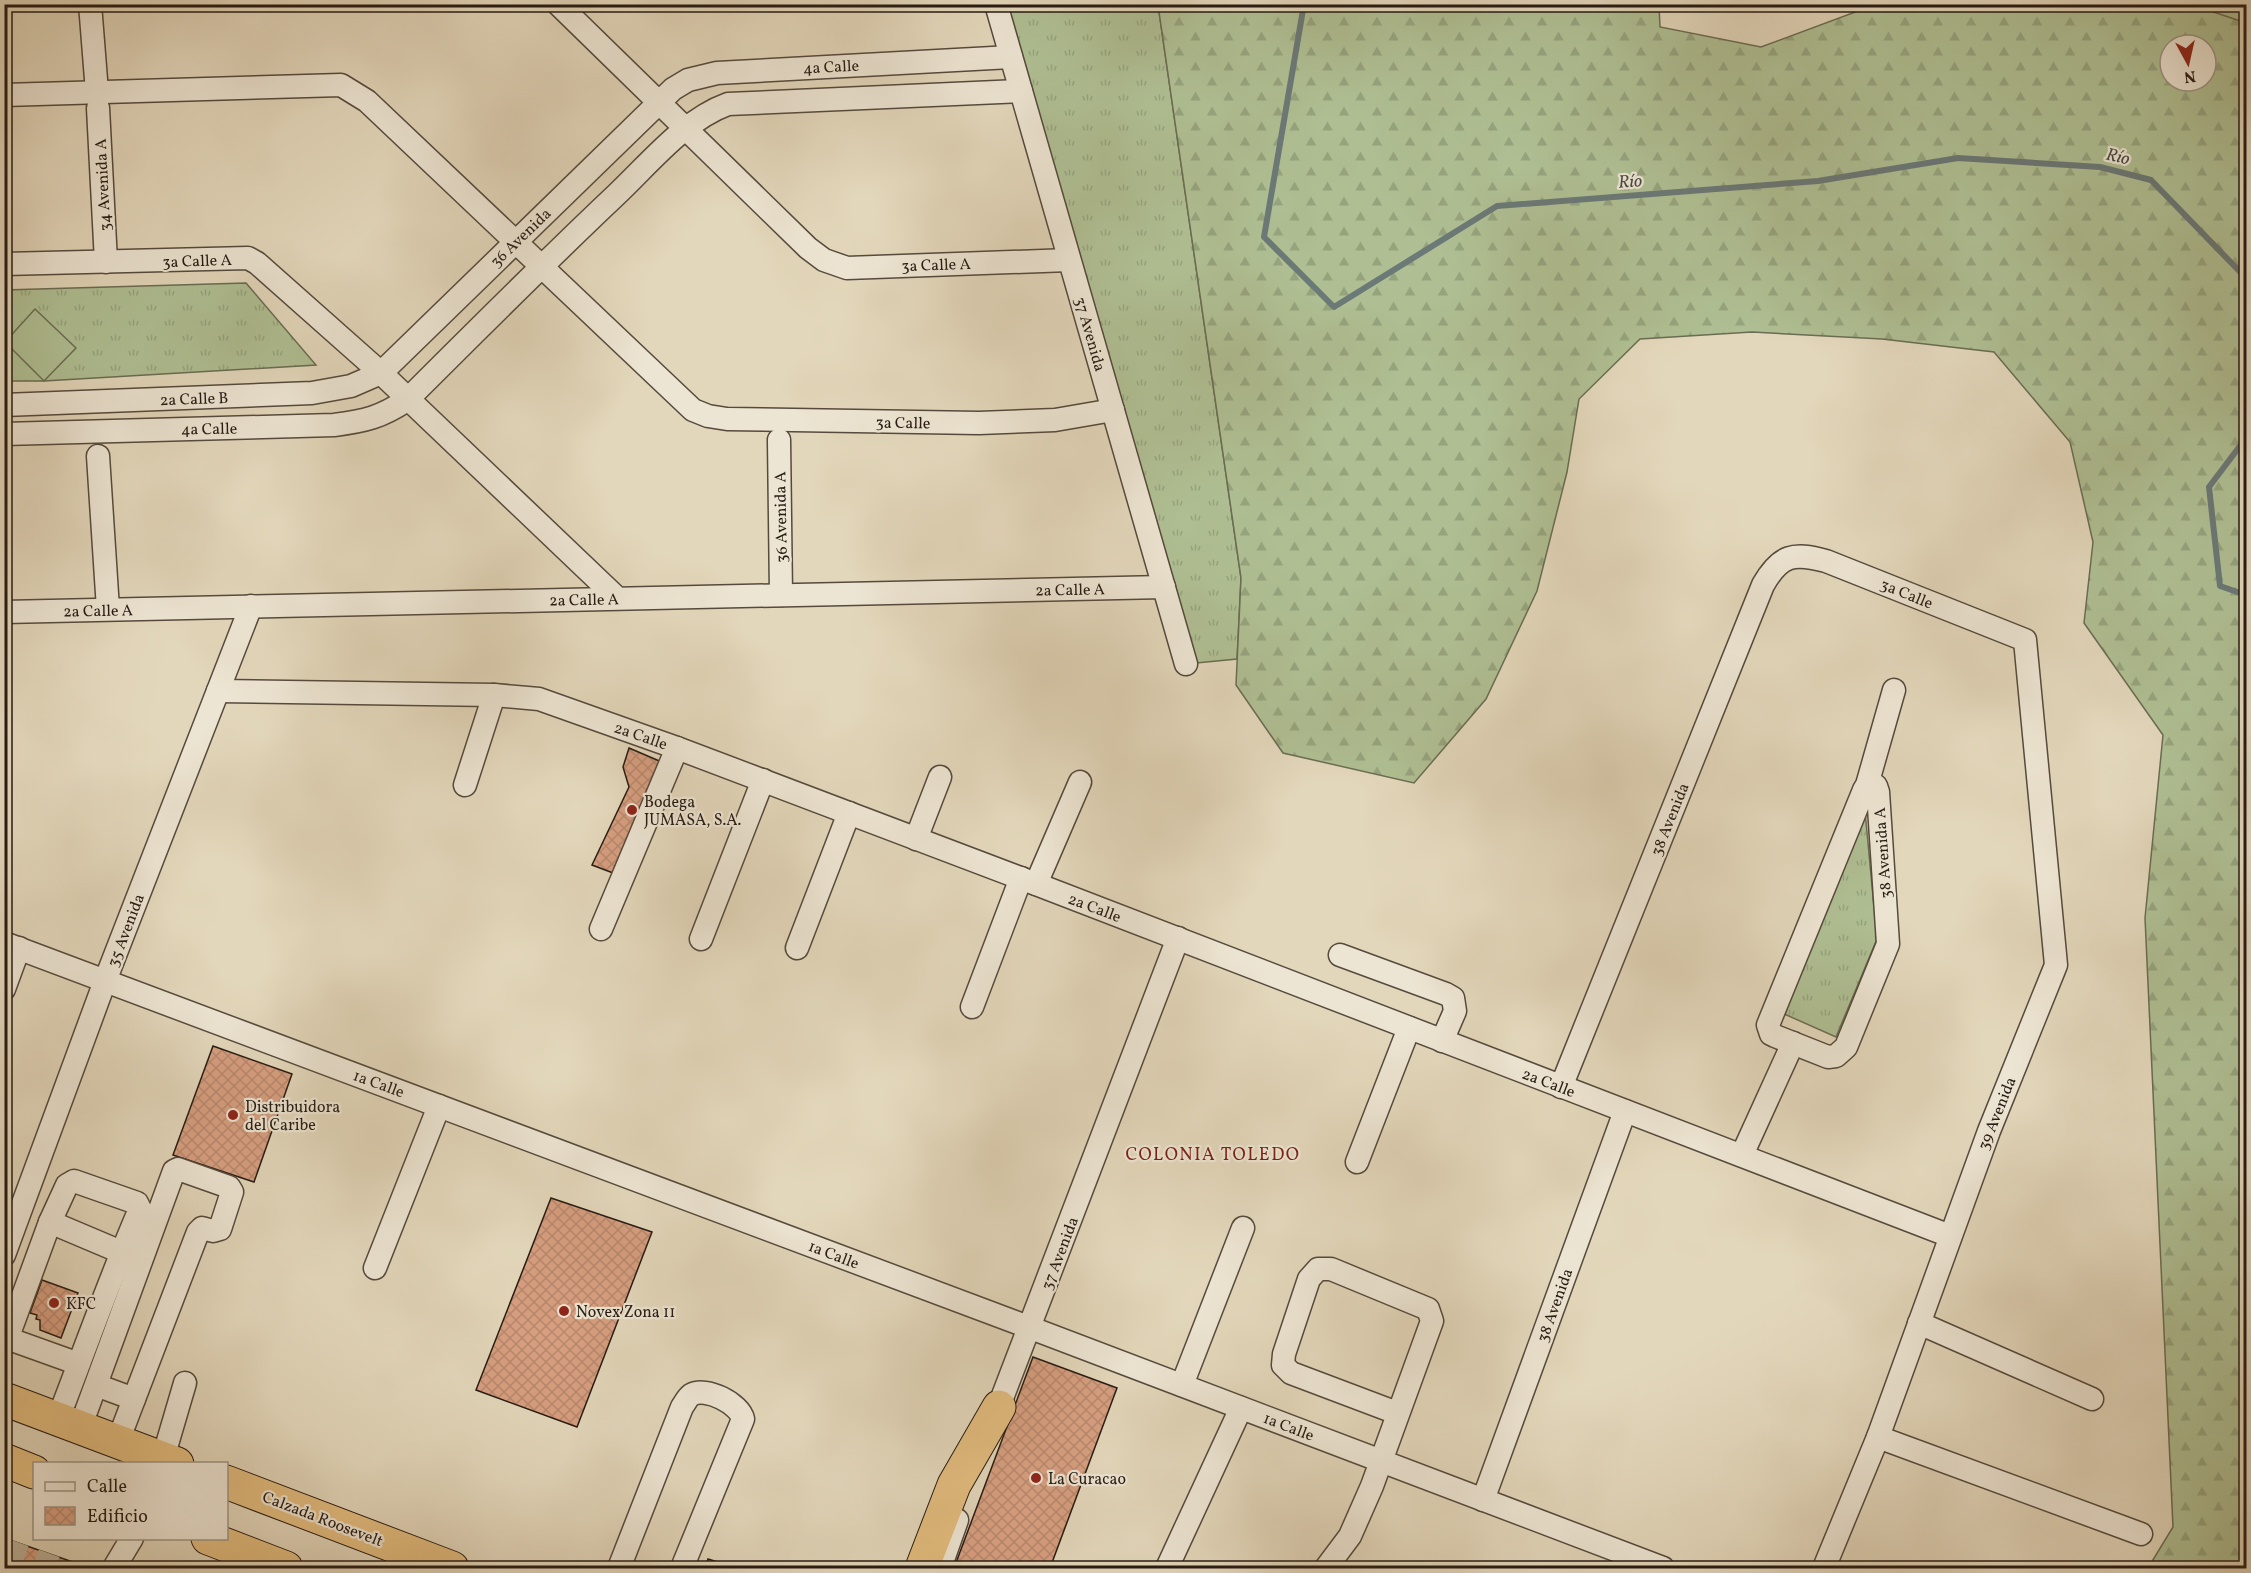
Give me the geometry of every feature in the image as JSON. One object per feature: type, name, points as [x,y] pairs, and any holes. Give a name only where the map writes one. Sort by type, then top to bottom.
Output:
[{"type":"highway","points":[[4,1399],[170,1461]]},
{"type":"highway","points":[[922,1569],[954,1485],[999,1407]]},
{"type":"highway","points":[[4,1460],[33,1472]]},
{"type":"highway","name":"Calzada Roosevelt","points":[[228,1483],[451,1568]]},
{"type":"highway","points":[[210,1540],[268,1565]]},
{"type":"street","name":"34 Avenida A","points":[[90,4],[98,100],[106,262]]},
{"type":"street","name":"3a Calle A","points":[[558,4],[808,248],[824,260],[847,268],[1069,260]]},
{"type":"street","name":"37 Avenida","points":[[996,4],[1186,664]]},
{"type":"street","name":"4a Calle","points":[[660,102],[673,89],[688,80],[717,73],[1011,57]]},
{"type":"street","points":[[4,95],[98,100],[341,85],[367,101],[541,266]]},
{"type":"street","name":"4a Calle","points":[[685,129],[714,109],[728,104],[1021,91]]},
{"type":"street","name":"36 Avenida","points":[[381,373],[660,102]]},
{"type":"street","points":[[408,400],[541,266],[685,129]]},
{"type":"street","name":"3a Calle A","points":[[4,264],[248,258],[257,263],[381,373],[617,598]]},
{"type":"street","name":"3a Calle","points":[[541,266],[693,410],[708,416],[727,420],[979,423],[1055,420],[1113,410]]},
{"type":"street","name":"2a Calle B","points":[[4,405],[330,391],[351,386],[381,373]]},
{"type":"street","name":"4a Calle","points":[[4,434],[334,425],[361,422],[385,414],[408,400]]},
{"type":"street","points":[[95,402],[96,431]]},
{"type":"street","name":"36 Avenida A","points":[[778,440],[781,595]]},
{"type":"street","points":[[98,456],[108,609]]},
{"type":"street","name":"3a Calle","points":[[1787,558],[1807,555],[1826,561],[2025,640]]},
{"type":"street","name":"38 Avenida","points":[[1561,1087],[1763,585],[1772,570],[1787,558]]},
{"type":"street","name":"2a Calle A","points":[[4,612],[1164,587]]},
{"type":"street","name":"35 Avenida","points":[[4,1255],[105,981],[251,606]]},
{"type":"street","name":"39 Avenida","points":[[1824,1569],[1878,1437],[1989,1131],[2056,965],[2025,640]]},
{"type":"street","points":[[1868,785],[1894,690]]},
{"type":"street","name":"2a Calle","points":[[218,691],[494,695],[539,699],[763,780],[1950,1236]]},
{"type":"street","points":[[465,785],[494,695]]},
{"type":"street","points":[[601,929],[677,748]]},
{"type":"street","points":[[916,839],[940,777]]},
{"type":"street","points":[[701,939],[763,780]]},
{"type":"street","points":[[972,1007],[1028,881],[1080,782]]},
{"type":"street","name":"38 Avenida A","points":[[1873,784],[1878,792],[1888,944],[1846,1047],[1841,1053],[1828,1057],[1792,1043],[1771,1034],[1768,1025],[1863,790],[1873,784]]},
{"type":"street","points":[[796,948],[849,813]]},
{"type":"street","name":"37 Avenida","points":[[940,1569],[999,1407],[1178,938]]},
{"type":"street","points":[[4,989],[12,946]]},
{"type":"street","name":"1a Calle","points":[[12,946],[1182,1385],[1662,1569]]},
{"type":"street","points":[[1340,955],[1446,994],[1453,999],[1455,1011],[1442,1041]]},
{"type":"street","points":[[1358,1162],[1409,1028]]},
{"type":"street","points":[[1742,1155],[1792,1043]]},
{"type":"street","points":[[375,1268],[438,1106]]},
{"type":"street","name":"38 Avenida","points":[[1483,1500],[1625,1111]]},
{"type":"street","points":[[69,1423],[96,1385],[174,1171],[178,1169],[229,1187],[232,1192],[220,1229],[213,1231],[202,1228],[198,1232],[118,1441]]},
{"type":"street","points":[[69,1423],[79,1364],[121,1252],[140,1209],[137,1203],[74,1181],[67,1185],[50,1222],[9,1334],[12,1340],[79,1364]]},
{"type":"street","points":[[50,1222],[121,1252]]},
{"type":"street","points":[[1182,1385],[1243,1228]]},
{"type":"street","points":[[1326,1569],[1350,1536],[1431,1328],[1432,1315],[1428,1309],[1342,1273],[1331,1269],[1318,1269],[1309,1279],[1284,1354],[1283,1365],[1291,1373],[1397,1413]]},
{"type":"street","points":[[1919,1323],[2092,1399]]},
{"type":"street","points":[[170,1461],[185,1383]]},
{"type":"street","points":[[96,1385],[135,1399]]},
{"type":"street","points":[[619,1569],[682,1407],[691,1395],[700,1393],[720,1397],[738,1408],[743,1419],[682,1569]]},
{"type":"street","points":[[1167,1569],[1241,1408]]},
{"type":"street","points":[[1878,1437],[2141,1534]]},
{"type":"street","points":[[114,1569],[131,1540]]},
{"type":"green space","points":[[2190,4],[2246,23],[2246,1568],[2148,1568],[2173,1527],[2145,918],[2163,735],[2084,623],[2093,542],[2070,442],[1994,352],[1882,339],[1752,332],[1640,339],[1579,399],[1567,472],[1537,591],[1486,699],[1414,783],[1283,753],[1236,685],[1241,578],[1158,5],[1659,5],[1660,27],[1761,47],[1874,5]]},
{"type":"green space","points":[[996,5],[1158,5],[1241,578],[1237,659],[1186,664]]},
{"type":"green space","points":[[2190,5],[2246,5],[2246,23]]},
{"type":"green space","points":[[246,283],[316,365],[44,381],[5,381],[4,290]]},
{"type":"green space","points":[[35,309],[76,348],[44,381],[5,342]]},
{"type":"green space","points":[[1865,811],[1877,939],[1836,1037],[1782,1013]]},
{"type":"building","name":"Bodega JUMASA, S.A.","points":[[629,748],[664,763],[621,876],[592,865],[629,787],[623,767]]},
{"type":"building","name":"Distribuidora del Caribe","points":[[213,1046],[292,1074],[254,1182],[173,1155]]},
{"type":"building","name":"Novex Zona 11","points":[[551,1198],[652,1232],[577,1427],[476,1390]]},
{"type":"building","name":"KFC","points":[[42,1280],[78,1293],[61,1338],[40,1330],[40,1320],[36,1319],[37,1315],[30,1313]]},
{"type":"building","name":"La Curacao","points":[[1033,1357],[1117,1388],[1050,1568],[954,1568]]},
{"type":"building","points":[[4,1538],[90,1568],[33,1568],[4,1559]]},
{"type":"building","points":[[708,1559],[737,1568],[705,1568]]},
{"type":"waterway","name":"Río","points":[[1304,4],[1264,237],[1334,307],[1497,206],[1818,181],[1958,158],[2100,167],[2151,180],[2246,278]]},
{"type":"waterway","points":[[2246,438],[2209,487],[2220,586],[2246,595]]},
{"type":"tunnel","points":[[4,1549],[58,1568]]},
{"type":"place","name":"Bodega JUMASA, S.A.","points":[[632,810]]},
{"type":"place","name":"Distribuidora del Caribe","points":[[233,1115]]},
{"type":"place","name":"KFC","points":[[54,1303]]},
{"type":"place","name":"Novex Zona 11","points":[[564,1311]]},
{"type":"place","name":"La Curacao","points":[[1036,1478]]},
{"type":"district","name":"COLONIA TOLEDO","points":[[1213,1154]]}]
